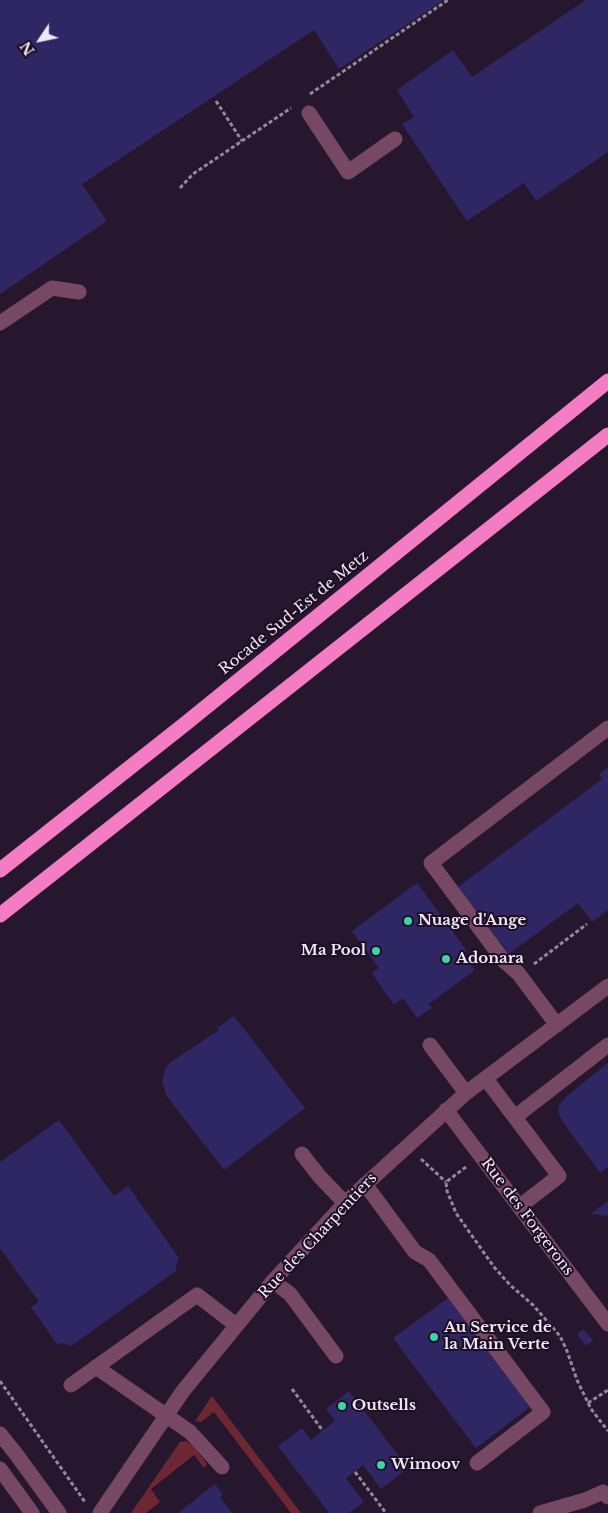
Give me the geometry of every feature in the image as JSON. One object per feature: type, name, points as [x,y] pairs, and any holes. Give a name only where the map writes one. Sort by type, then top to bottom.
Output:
[{"type":"highway","name":"Rocade Sud-Est de Metz","points":[[0,870],[185,724],[608,381]]},
{"type":"highway","points":[[0,915],[608,435]]},
{"type":"street","points":[[303,108],[348,172],[395,139]]},
{"type":"street","points":[[0,323],[52,288],[79,292]]},
{"type":"street","points":[[557,1025],[519,975],[504,961],[431,863],[608,728]]},
{"type":"street","name":"Rue des Charpentiers","points":[[100,1513],[166,1415],[236,1324],[345,1203],[466,1093],[557,1025],[605,995]]},
{"type":"street","points":[[515,1117],[608,1045]]},
{"type":"street","points":[[430,1046],[466,1093]]},
{"type":"street","points":[[486,1079],[559,1176],[519,1207]]},
{"type":"street","name":"Rue des Forgerons","points":[[446,1110],[608,1324]]},
{"type":"street","points":[[302,1154],[320,1177],[345,1203]]},
{"type":"street","points":[[365,1184],[416,1252],[429,1260],[543,1412],[477,1463]]},
{"type":"street","points":[[273,1281],[290,1294],[336,1356]]},
{"type":"street","points":[[72,1384],[197,1295],[236,1324]]},
{"type":"street","points":[[96,1367],[190,1432],[222,1467]]},
{"type":"street","points":[[0,1434],[59,1513]]},
{"type":"street","points":[[0,1469],[32,1513]]},
{"type":"street","points":[[540,1513],[585,1500],[603,1492],[608,1497]]},
{"type":"path","points":[[306,97],[448,0]]},
{"type":"path","points":[[216,101],[242,141]]},
{"type":"path","points":[[180,188],[194,174],[242,141],[303,108]]},
{"type":"path","points":[[519,975],[587,924]]},
{"type":"path","points":[[416,1153],[446,1182],[447,1191],[456,1213],[475,1241],[510,1285],[533,1305],[560,1336],[591,1410],[608,1431]]},
{"type":"path","points":[[446,1182],[470,1163]]},
{"type":"path","points":[[0,1381],[86,1502]]},
{"type":"path","points":[[292,1389],[323,1430]]},
{"type":"path","points":[[588,1403],[608,1390]]},
{"type":"path","points":[[355,1472],[386,1513]]},
{"type":"shaded area","points":[[212,1396],[301,1513],[291,1513],[214,1412],[201,1422],[195,1421]]},
{"type":"shaded area","points":[[186,1441],[194,1447],[207,1464],[206,1466],[204,1468],[194,1455],[151,1489],[160,1502],[146,1513],[131,1513],[180,1442]]},
{"type":"building","points":[[0,0],[444,0],[339,69],[314,30],[82,184],[107,221],[0,294]]},
{"type":"building","points":[[586,0],[608,0],[608,152],[536,201],[524,183],[467,221],[402,124],[414,117],[397,90],[453,50],[472,77]]},
{"type":"building","points":[[608,767],[608,910],[592,922],[578,903],[509,954],[458,887],[602,779],[599,774]]},
{"type":"building","points":[[417,883],[467,951],[463,954],[475,970],[429,1004],[432,1008],[417,1018],[403,998],[394,1005],[372,973],[379,968],[352,931]]},
{"type":"building","points":[[234,1016],[305,1108],[224,1170],[166,1095],[162,1081],[166,1067],[171,1062],[219,1030],[217,1028]]},
{"type":"building","points":[[608,1063],[608,1167],[600,1173],[563,1122],[558,1112],[559,1105],[567,1096]]},
{"type":"building","points":[[59,1120],[114,1196],[128,1186],[179,1258],[176,1264],[176,1271],[71,1346],[64,1343],[57,1344],[31,1307],[39,1302],[0,1248],[0,1162]]},
{"type":"building","points":[[608,1201],[608,1216],[590,1214]]},
{"type":"building","points":[[448,1298],[530,1407],[476,1448],[393,1338]]},
{"type":"building","points":[[583,1329],[593,1341],[586,1346],[577,1334]]},
{"type":"building","points":[[349,1391],[408,1468],[381,1489],[363,1465],[346,1478],[364,1502],[349,1513],[329,1513],[278,1446],[302,1428],[311,1440],[335,1421],[326,1409]]},
{"type":"building","points":[[215,1484],[223,1494],[220,1497],[232,1513],[178,1513]]},
{"type":"place","name":"Nuage d'Ange","points":[[408,921]]},
{"type":"place","name":"Ma Pool","points":[[376,951]]},
{"type":"place","name":"Adonara","points":[[446,959]]},
{"type":"place","name":"Au Service de la Main Verte","points":[[434,1337]]},
{"type":"place","name":"Outsells","points":[[342,1406]]},
{"type":"place","name":"Wimoov","points":[[381,1465]]}]
